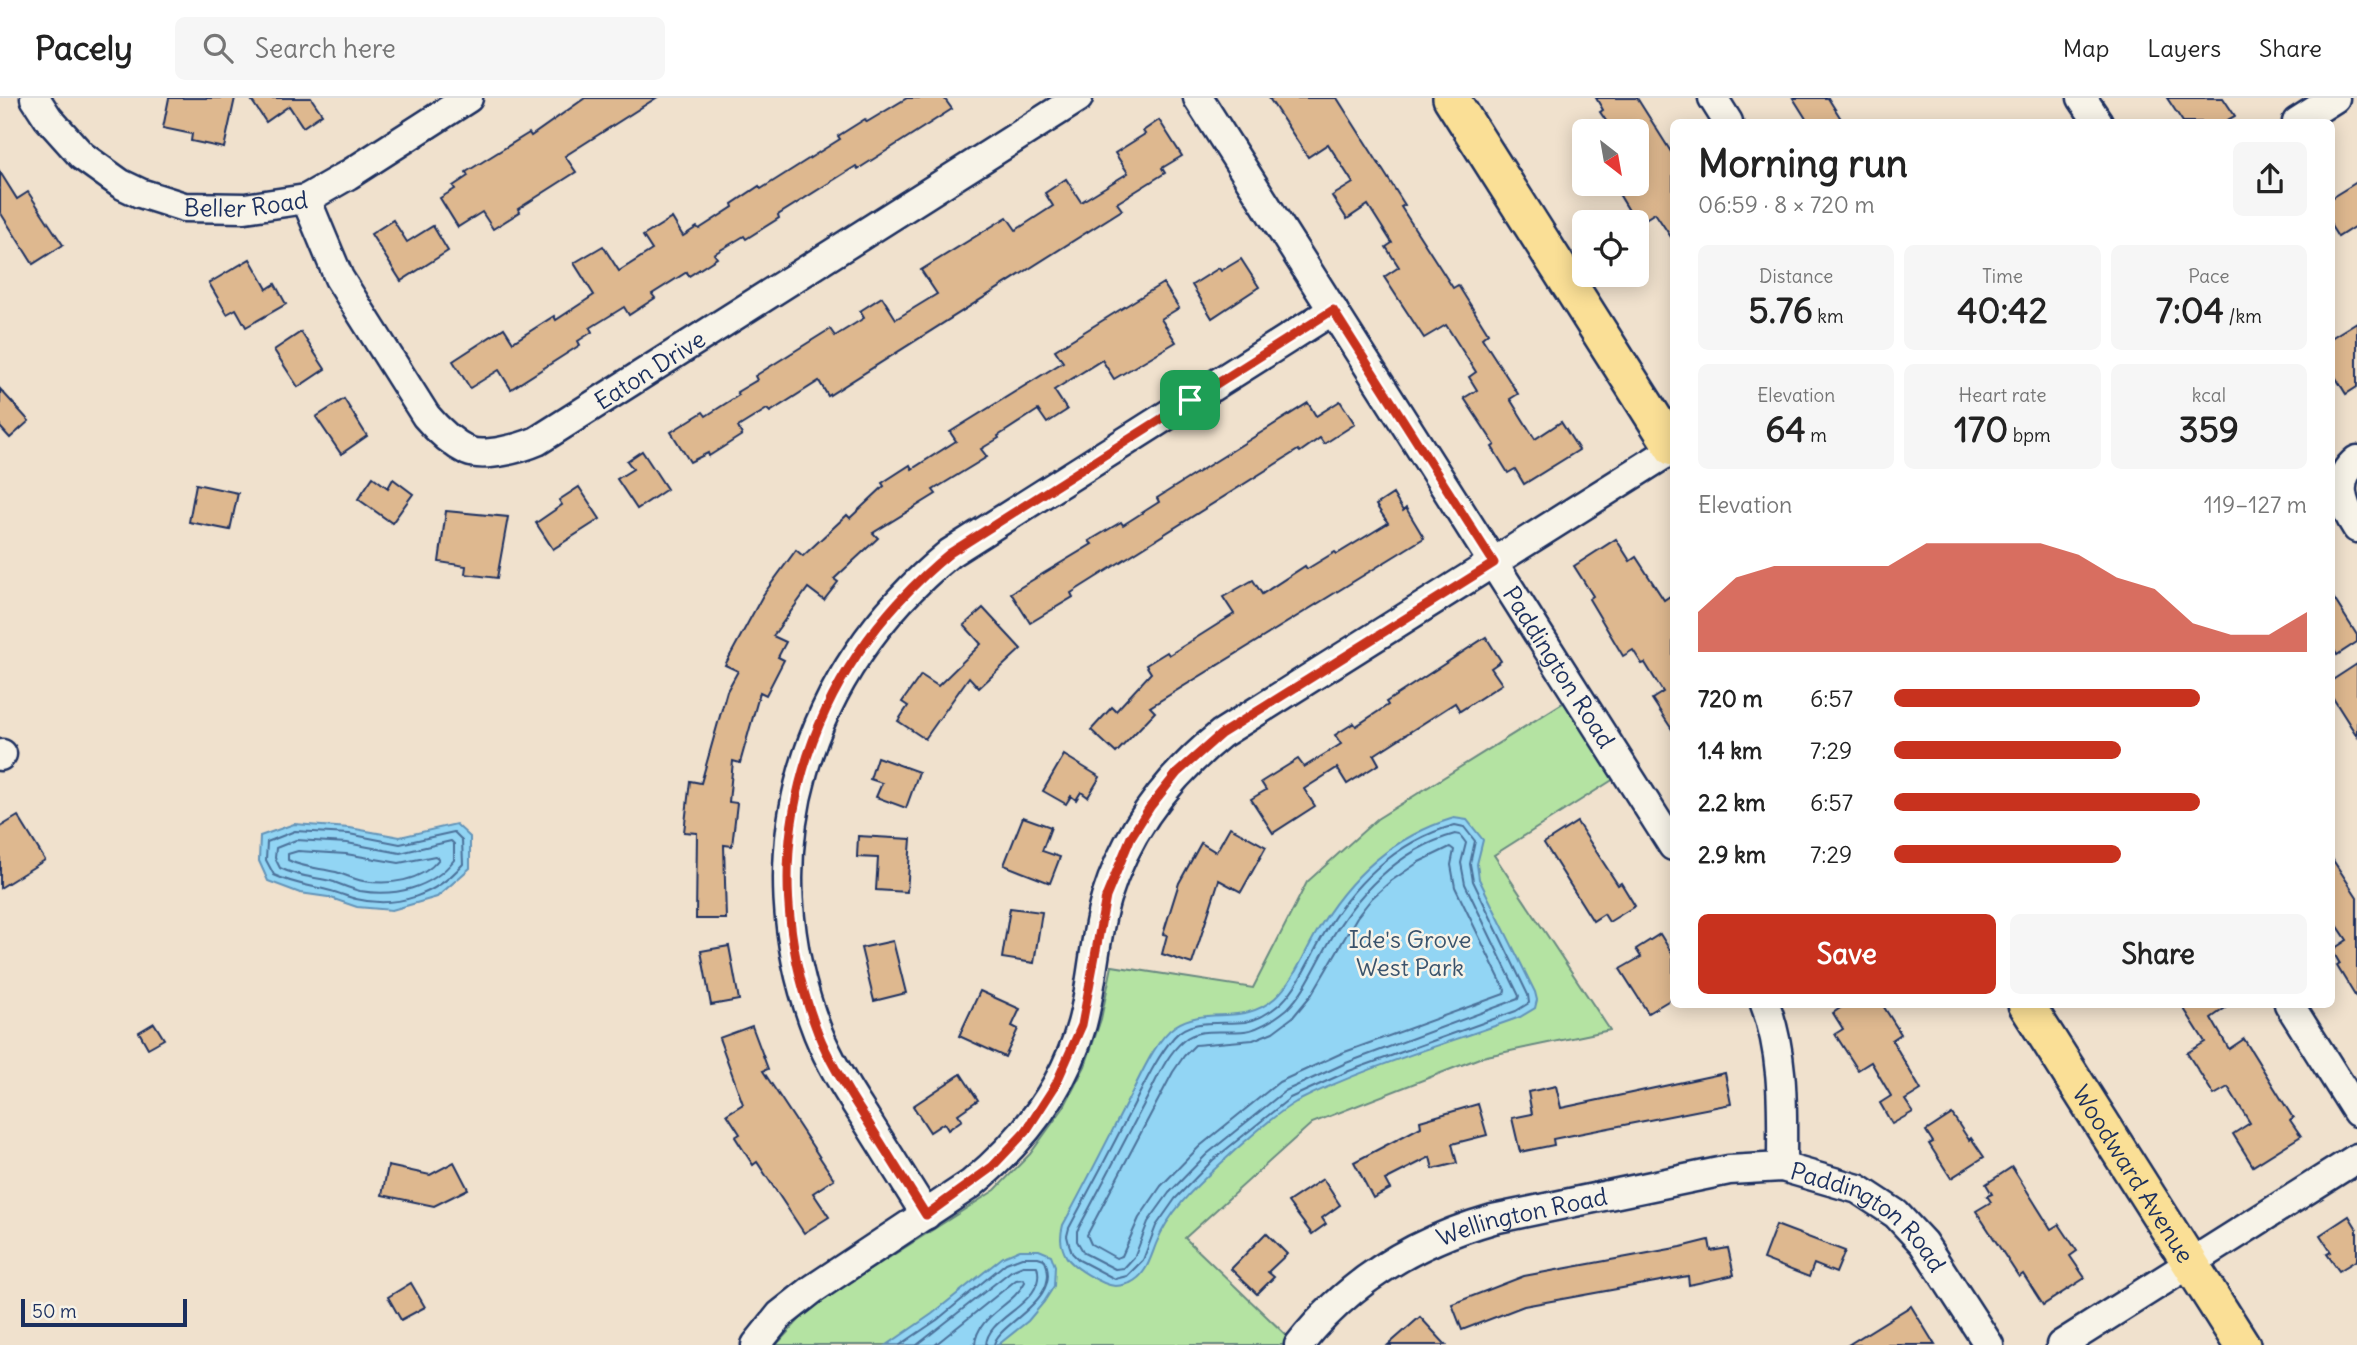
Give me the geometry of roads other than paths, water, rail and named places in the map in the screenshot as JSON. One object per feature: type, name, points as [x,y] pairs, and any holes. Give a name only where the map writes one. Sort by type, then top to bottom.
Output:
[{"type":"main road","points":[[1451,98],[1670,444]]},
{"type":"main road","name":"Woodward Avenue","points":[[2029,1008],[2242,1345]]},
{"type":"street","name":"Beller Road","points":[[35,98],[48,118],[82,156],[121,184],[184,207],[245,208],[306,199],[468,98]]},
{"type":"street","name":"Eaton Drive","points":[[306,199],[339,278],[426,416],[438,430],[470,452],[509,451],[537,441],[1078,98]]},
{"type":"street","name":"Paddington Road","points":[[1198,98],[1670,841]]},
{"type":"street","points":[[1713,98],[1726,119]]},
{"type":"street","points":[[2082,98],[2096,119]]},
{"type":"street","points":[[2302,119],[2335,98]]},
{"type":"street","points":[[926,1215],[837,1073],[810,1011],[795,955],[789,908],[788,858],[798,783],[816,730],[838,683],[870,635],[890,610],[942,560],[977,535],[1333,310]]},
{"type":"street","points":[[756,1345],[780,1315],[813,1289],[926,1215],[992,1167],[1026,1131],[1055,1086],[1082,1025],[1106,897],[1131,837],[1177,773],[1221,734],[1670,451]]},
{"type":"street","points":[[2349,471],[2341,498],[2357,528]]},
{"type":"street","name":"Paddington Road","points":[[1766,1008],[1776,1039],[1782,1077],[1782,1167],[1858,1189],[1896,1214],[1923,1242],[1989,1345]]},
{"type":"street","points":[[2292,1008],[2357,1112]]},
{"type":"street","points":[[2061,1345],[2357,1158]]},
{"type":"street","name":"Wellington Road","points":[[1299,1345],[1334,1306],[1384,1266],[1424,1243],[1467,1226],[1729,1170],[1782,1167]]},
{"type":"water","points":[[1454,818],[1467,820],[1483,840],[1477,864],[1479,879],[1535,992],[1535,1008],[1520,1017],[1351,1077],[1287,1107],[1235,1150],[1182,1202],[1161,1233],[1144,1272],[1130,1283],[1109,1285],[1074,1265],[1063,1248],[1063,1225],[1160,1041],[1175,1026],[1187,1020],[1250,1012],[1275,998],[1292,977],[1328,915],[1356,878],[1410,836]]},
{"type":"water","points":[[294,824],[350,828],[400,837],[456,824],[470,837],[470,868],[437,897],[392,910],[357,907],[328,897],[300,893],[268,881],[259,861],[260,836]]},
{"type":"water","points":[[1020,1250],[1039,1250],[1051,1255],[1055,1266],[1054,1286],[1028,1321],[998,1345],[887,1345],[932,1314],[1003,1257]]},
{"type":"park label","name":"Ide's Grove West Park","points":[[1410,953]]}]
